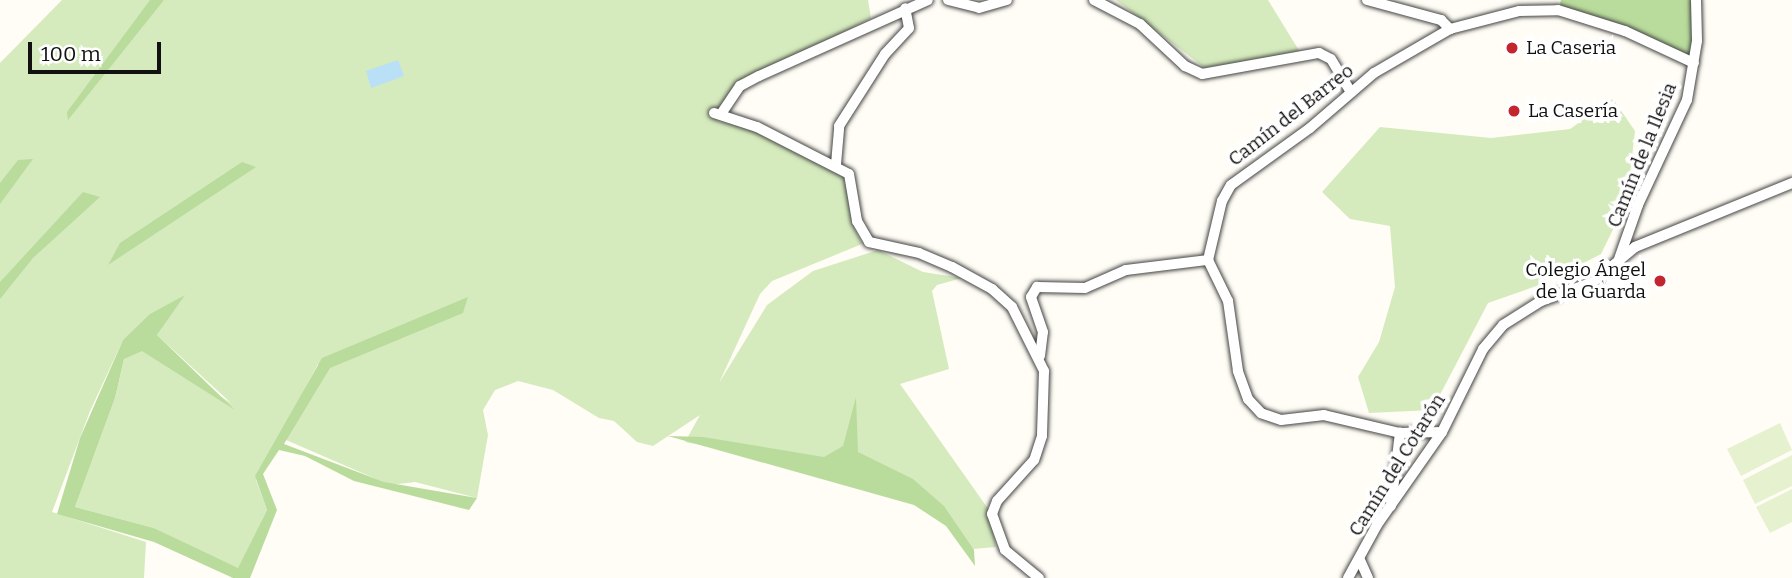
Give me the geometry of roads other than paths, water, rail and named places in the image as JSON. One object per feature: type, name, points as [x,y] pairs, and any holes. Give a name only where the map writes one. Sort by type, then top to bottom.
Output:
[{"type":"street","points":[[928,0],[905,8],[740,86],[717,114],[836,164],[853,182],[857,221],[869,242],[919,253],[992,289],[1012,307],[1040,356]]},
{"type":"street","points":[[948,0],[979,8],[1007,0]]},
{"type":"street","points":[[1084,0],[1096,1],[1140,24],[1185,66],[1202,74],[1319,53],[1331,59],[1351,92]]},
{"type":"street","points":[[1367,0],[1441,20],[1450,29]]},
{"type":"street","name":"Camín de la Ilesia","points":[[1619,259],[1638,205],[1687,100],[1694,63],[1696,0]]},
{"type":"street","points":[[836,164],[839,126],[885,54],[909,28],[905,8]]},
{"type":"street","name":"Camín del Barreo","points":[[1208,260],[1222,201],[1231,185],[1402,54],[1450,29],[1519,11],[1558,10],[1625,31],[1694,63]]},
{"type":"street","name":"Camín del Cotarón","points":[[1348,578],[1391,506],[1442,432],[1483,349],[1503,325],[1541,301],[1567,295],[1593,282],[1635,247],[1792,183]]},
{"type":"street","points":[[1038,578],[1005,550],[992,514],[1040,448],[1045,383],[1040,356],[1043,332],[1031,297],[1037,287],[1085,288],[1126,270],[1208,260],[1228,302],[1238,372],[1248,399],[1261,413],[1281,420],[1324,415],[1401,433],[1442,432]]},
{"type":"street","points":[[1391,506],[1401,433]]},
{"type":"street","points":[[1360,560],[1368,578]]},
{"type":"water","points":[[398,60],[404,76],[371,88],[366,71]]},
{"type":"place","name":"La Caseria","points":[[1512,48]]},
{"type":"place","name":"La Casería","points":[[1514,111]]},
{"type":"place","name":"Colegio Ángel de la Guarda","points":[[1660,281]]}]
